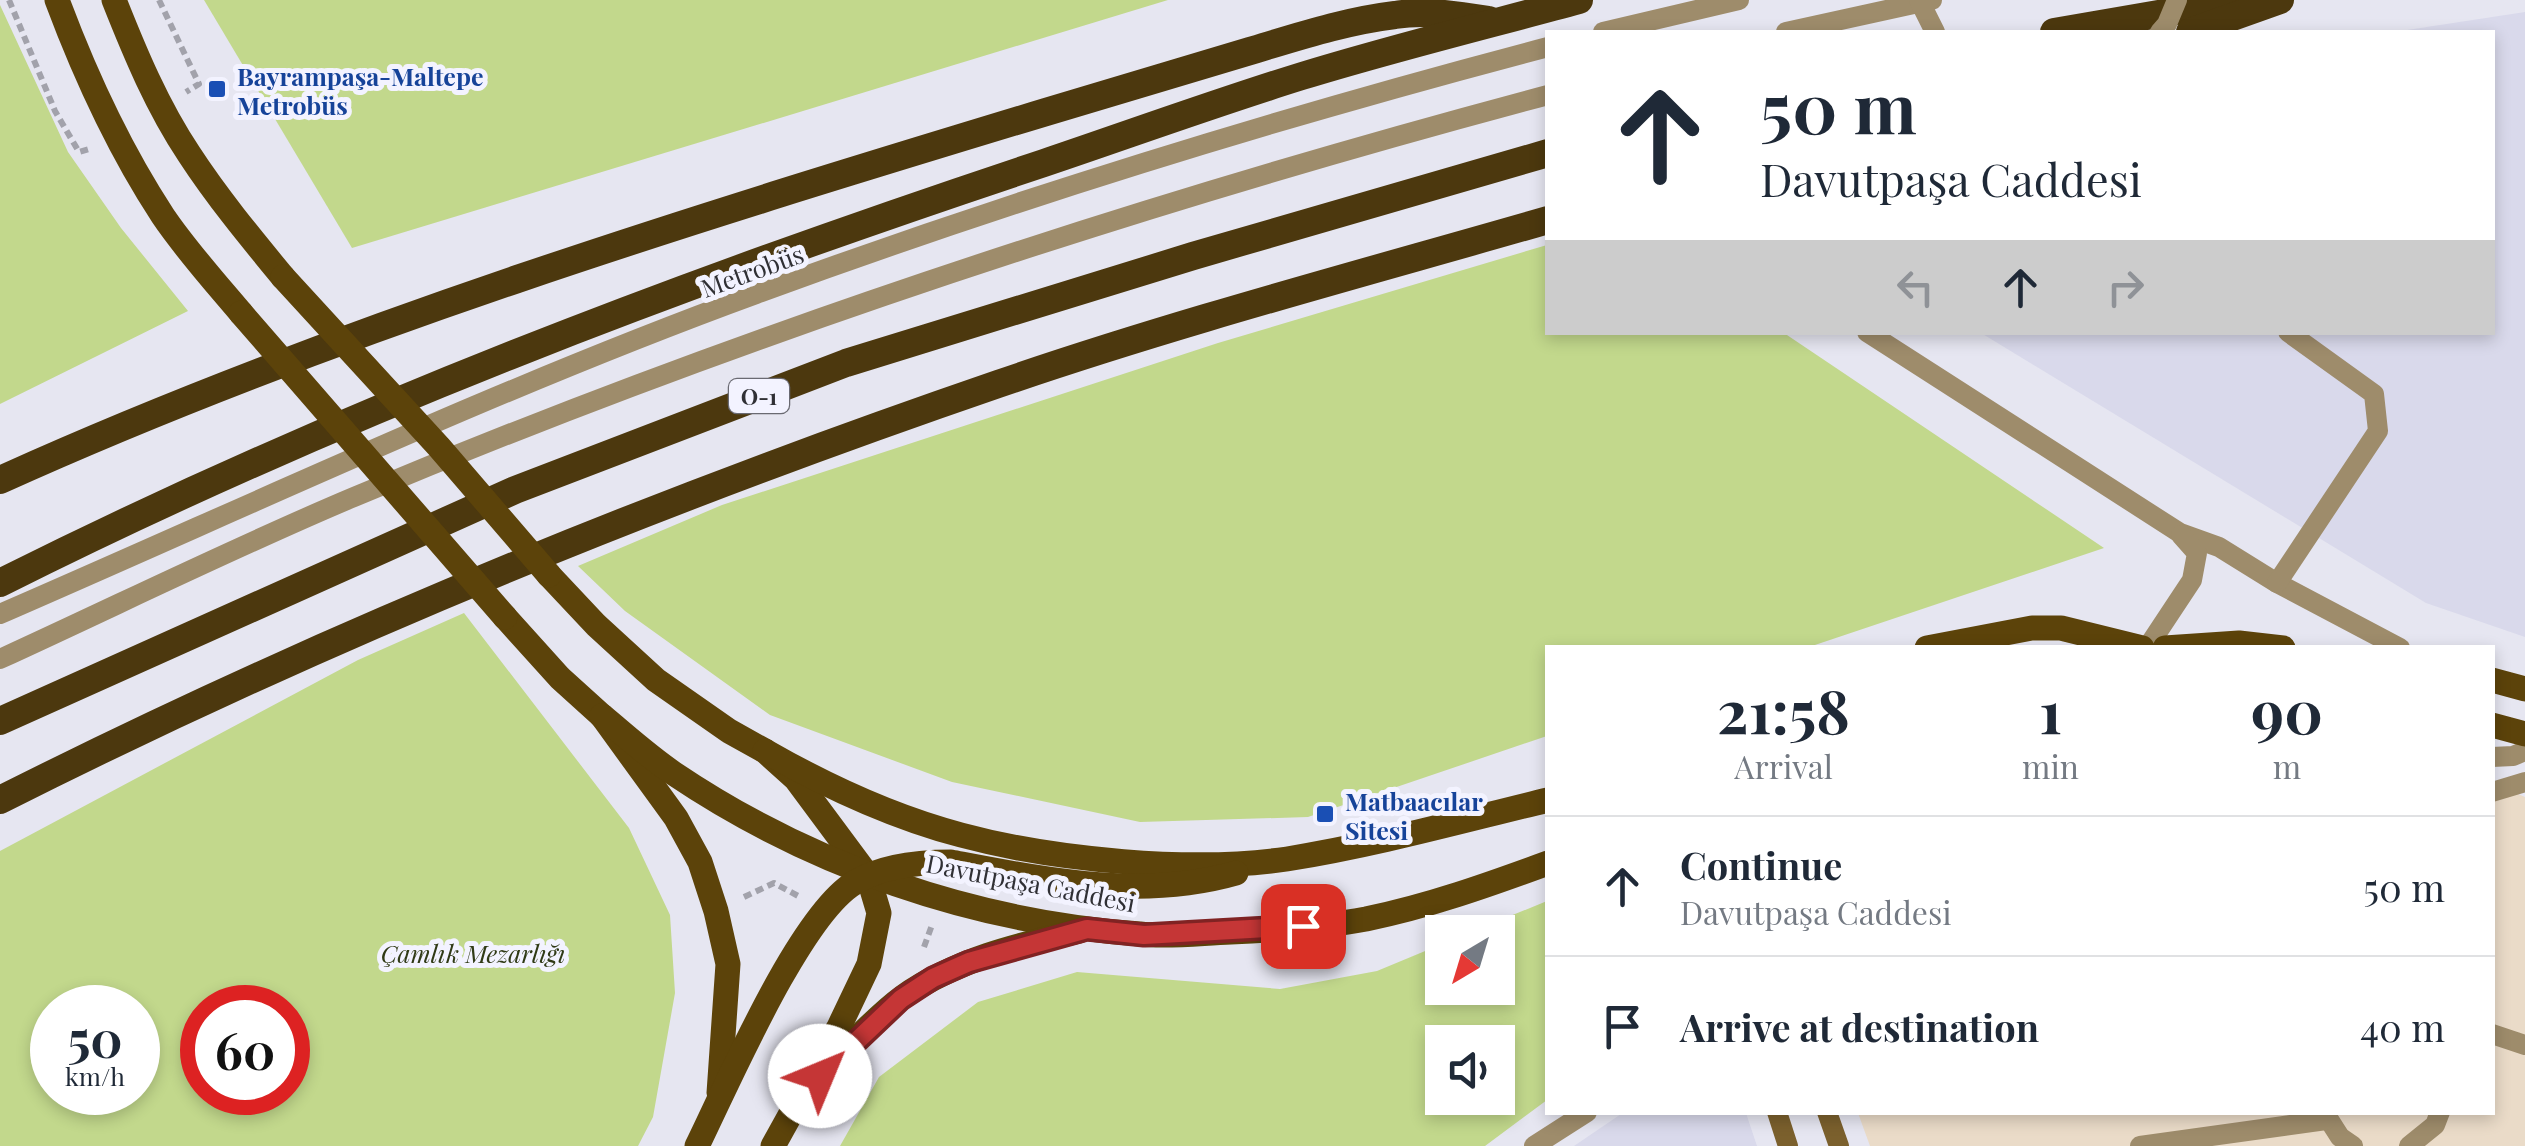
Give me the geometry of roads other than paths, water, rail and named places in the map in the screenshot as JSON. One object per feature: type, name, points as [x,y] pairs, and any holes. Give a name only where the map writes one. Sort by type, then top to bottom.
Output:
[{"type":"highway","points":[[0,583],[321,435],[548,339],[738,267],[1301,76],[1579,0]]},
{"type":"highway","points":[[2066,30],[2240,0]]},
{"type":"highway","points":[[2196,30],[2280,0]]},
{"type":"highway","points":[[0,480],[207,394],[370,333],[654,236],[997,127],[1322,30],[1396,14],[1441,13],[1500,22]]},
{"type":"highway","name":"O-1","points":[[0,721],[515,490],[846,364],[1192,256],[1545,154]]},
{"type":"highway","points":[[0,800],[146,728],[356,634],[656,510],[999,384],[1545,221]]},
{"type":"main road","points":[[57,0],[78,58],[164,216],[240,313],[505,617],[560,678],[602,716],[676,818],[700,862],[728,964],[718,1103]]},
{"type":"main road","points":[[114,0],[162,108],[187,152],[282,278],[439,447],[596,626],[656,680],[765,751],[796,779],[868,876],[879,913],[868,964],[773,1146]]},
{"type":"main road","points":[[1944,645],[2032,628],[2061,628],[2132,645]]},
{"type":"main road","points":[[2209,645],[2257,645]]},
{"type":"main road","points":[[2495,681],[2525,690]]},
{"type":"main road","name":"Davutpaşa Caddesi","points":[[602,716],[671,772],[799,845],[868,876],[941,899],[1087,929],[1144,935],[1273,930],[1364,919],[1430,903],[1545,865]]},
{"type":"main road","points":[[2495,726],[2525,734]]},
{"type":"main road","name":"Davutpaşa Caddesi","points":[[765,751],[826,786],[959,835],[1107,860],[1199,864],[1284,859],[1545,801]]},
{"type":"main road","points":[[697,1146],[783,975],[824,910],[844,890],[868,876],[951,862],[1082,884],[1158,887],[1211,880],[1284,859]]},
{"type":"main road","points":[[804,1090],[901,999],[933,978],[969,962],[1087,929]]},
{"type":"main road","points":[[1778,1115],[1788,1146]]},
{"type":"main road","points":[[1828,1115],[1839,1146]]},
{"type":"street","points":[[1611,30],[1738,0]]},
{"type":"street","points":[[1918,0],[1934,30]]},
{"type":"street","points":[[1795,30],[1932,0]]},
{"type":"street","points":[[2161,30],[2177,0]]},
{"type":"street","name":"Metrobüs","points":[[0,614],[585,360],[754,294],[978,216],[1411,82],[1545,48]]},
{"type":"street","points":[[0,659],[351,498],[574,408],[794,328],[1265,174],[1545,96]]},
{"type":"street","points":[[1872,335],[2180,533],[2219,547],[2277,583],[2394,645]]},
{"type":"street","points":[[2277,583],[2378,431],[2374,394],[2292,335]]},
{"type":"street","points":[[2146,645],[2192,580],[2197,553],[2180,533]]},
{"type":"street","points":[[2495,757],[2525,751]]},
{"type":"street","points":[[2495,791],[2525,782]]},
{"type":"street","points":[[2495,1035],[2525,1046]]},
{"type":"street","points":[[1534,1146],[1582,1115]]},
{"type":"street","points":[[2409,1146],[2434,1126],[2439,1115]]},
{"type":"street","points":[[2140,1146],[2325,1116],[2340,1137],[2354,1146]]},
{"type":"place","name":"Bayrampaşa-Maltepe Metrobüs","points":[[217,89]]},
{"type":"place","name":"Matbaacılar Sitesi","points":[[1325,814]]},
{"type":"park label","name":"Çamlık Mezarlığı","points":[[473,952]]}]
